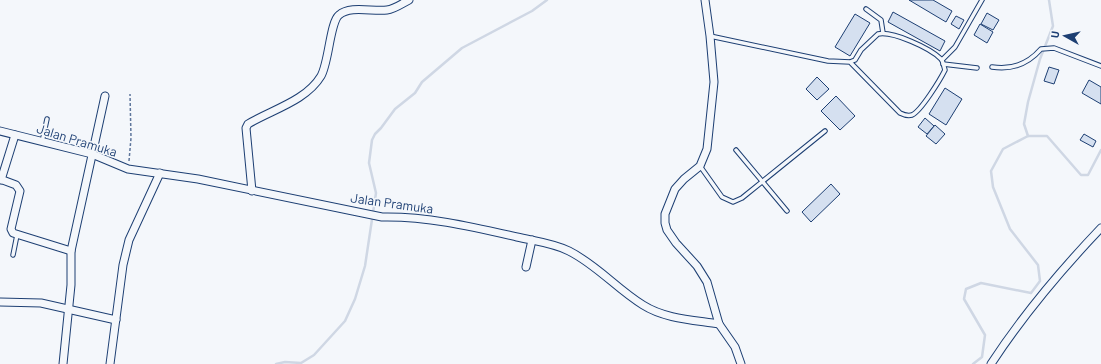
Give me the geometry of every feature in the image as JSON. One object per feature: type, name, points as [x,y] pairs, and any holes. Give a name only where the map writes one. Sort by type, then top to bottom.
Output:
[{"type":"street","points":[[252,191],[246,128],[248,124],[279,108],[315,84],[321,75],[326,62],[337,16],[347,11],[386,10],[395,8],[409,0]]},
{"type":"street","points":[[705,0],[714,82],[707,149],[700,166],[684,179],[675,189],[665,214],[665,223],[667,230],[676,243],[697,266],[707,282],[712,292],[719,324],[735,347],[741,364]]},
{"type":"street","points":[[63,364],[69,308],[71,251],[105,96]]},
{"type":"street","name":"Jalan Pramuka","points":[[0,131],[92,154],[128,169],[160,173],[382,217],[408,217],[476,228],[556,246],[585,260],[642,304],[654,310],[670,316],[719,324]]},
{"type":"street","points":[[14,135],[0,180],[16,185],[20,191],[11,229],[13,233],[17,235],[71,251]]},
{"type":"street","points":[[110,364],[123,265],[129,240],[160,173]]},
{"type":"street","points":[[991,364],[1014,329],[1075,255],[1101,228]]},
{"type":"street","points":[[526,267],[532,240]]},
{"type":"street","points":[[0,302],[41,303],[69,308],[116,320]]},
{"type":"lane","points":[[942,60],[956,47],[982,0]]},
{"type":"lane","points":[[866,9],[881,20],[883,33]]},
{"type":"lane","points":[[710,36],[828,61],[850,62],[855,60],[861,50],[878,34],[891,33],[922,47],[942,60],[945,70],[935,87],[915,114],[908,116],[900,113],[850,62]]},
{"type":"lane","points":[[992,67],[1010,68],[1034,57],[1041,50],[1046,48],[1054,48],[1101,66]]},
{"type":"lane","points":[[943,64],[977,68]]},
{"type":"lane","points":[[42,142],[48,119]]},
{"type":"lane","points":[[700,166],[722,197],[729,201],[738,201],[825,131]]},
{"type":"lane","points":[[736,150],[787,211]]},
{"type":"lane","points":[[13,255],[17,235]]},
{"type":"path","points":[[128,169],[131,138],[130,94]]},
{"type":"building","points":[[909,0],[933,0],[952,11],[946,22]]},
{"type":"building","points":[[893,12],[945,41],[940,51],[888,22]]},
{"type":"building","points":[[987,13],[999,20],[993,30],[981,24]]},
{"type":"building","points":[[855,14],[870,23],[850,56],[835,47]]},
{"type":"building","points":[[956,16],[964,20],[959,29],[951,24]]},
{"type":"building","points":[[980,24],[993,32],[987,43],[974,35]]},
{"type":"building","points":[[1049,67],[1059,70],[1054,84],[1044,81]]},
{"type":"building","points":[[817,77],[829,89],[817,100],[806,89]]},
{"type":"building","points":[[1089,80],[1101,87],[1101,104],[1082,93]]},
{"type":"building","points":[[945,88],[962,99],[946,125],[929,114]]},
{"type":"building","points":[[836,96],[855,116],[840,130],[821,111]]},
{"type":"building","points":[[925,118],[934,126],[927,134],[918,127]]},
{"type":"building","points":[[935,125],[945,134],[936,144],[926,136]]},
{"type":"building","points":[[1084,134],[1096,141],[1093,147],[1080,140]]},
{"type":"building","points":[[831,184],[840,194],[811,222],[802,212]]},
{"type":"waterway","points":[[276,364],[285,362],[301,363],[314,355],[345,321],[355,299],[365,266],[376,193],[369,163],[372,140],[375,134],[395,109],[415,93],[422,82],[462,48],[532,11],[547,0]]},
{"type":"waterway","points":[[1028,136],[1024,124],[1028,102],[1040,59],[1053,26],[1049,0]]},
{"type":"waterway","points":[[973,364],[982,357],[985,335],[964,299],[966,289],[981,283],[1031,293],[1040,281],[1038,265],[1010,229],[993,187],[991,171],[1003,149],[1028,136],[1047,136],[1081,175],[1088,175],[1101,150]]}]
